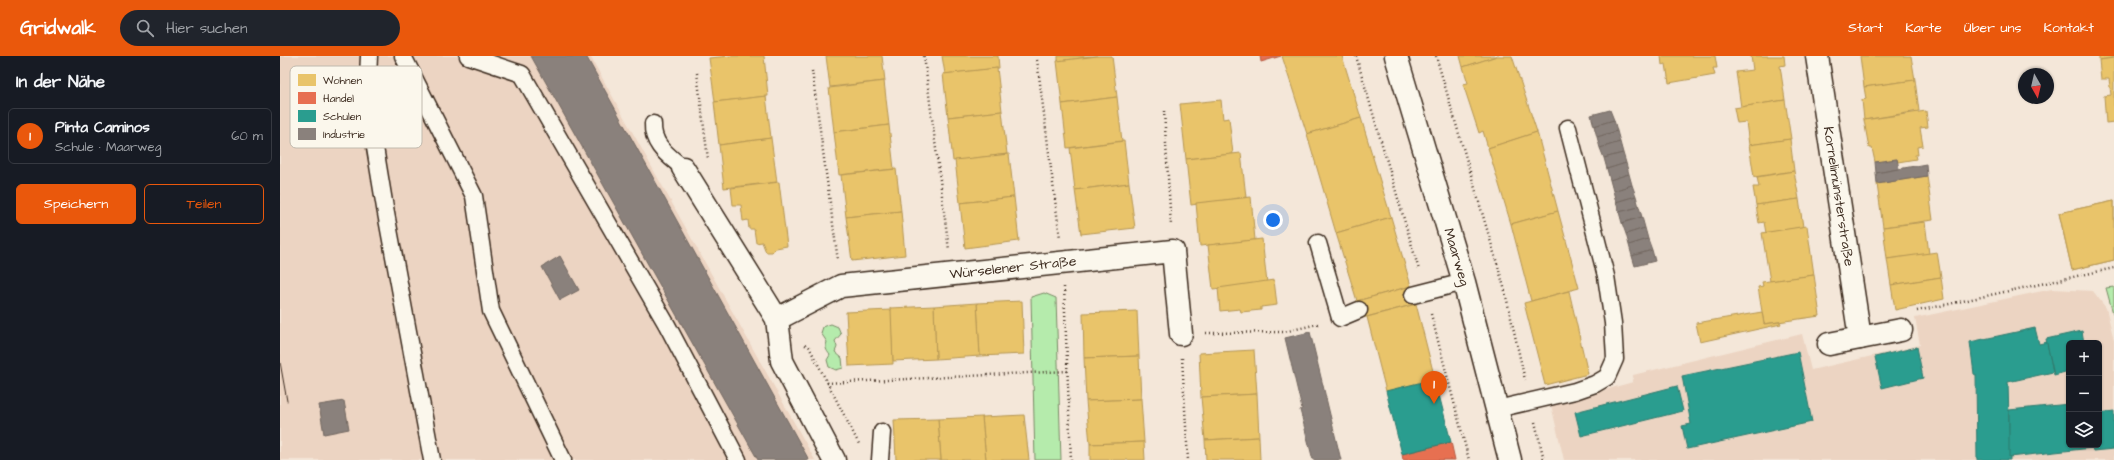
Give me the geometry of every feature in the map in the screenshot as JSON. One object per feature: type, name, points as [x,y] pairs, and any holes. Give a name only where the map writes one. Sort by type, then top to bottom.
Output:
[{"type":"street","name":"Maarweg","points":[[1396,56],[1464,282],[1510,460]]},
{"type":"street","name":"Kornelimünsterstraße","points":[[1817,56],[1860,338]]},
{"type":"street","points":[[683,168],[778,325],[782,360],[834,460]]},
{"type":"street","name":"Würselener Straße","points":[[778,325],[841,286],[1173,251]]},
{"type":"street","points":[[1173,251],[1181,334]]},
{"type":"street","points":[[1829,344],[1901,330]]},
{"type":"lane","points":[[369,56],[369,66]]},
{"type":"lane","points":[[403,56],[408,66]]},
{"type":"lane","points":[[468,56],[522,74],[664,319],[738,460]]},
{"type":"lane","points":[[422,93],[474,196],[491,311],[563,460]]},
{"type":"lane","points":[[653,124],[652,136],[662,150],[683,168]]},
{"type":"lane","points":[[1497,410],[1575,391],[1595,384],[1607,377],[1615,359],[1613,323],[1606,276],[1568,128]]},
{"type":"lane","points":[[375,148],[432,460]]},
{"type":"lane","points":[[1318,244],[1340,318],[1359,310]]},
{"type":"lane","points":[[1419,294],[1464,282]]},
{"type":"lane","points":[[880,460],[882,432]]},
{"type":"path","points":[[924,56],[952,274]]},
{"type":"path","points":[[1356,56],[1419,294],[1469,460]]},
{"type":"path","points":[[1436,56],[1504,287],[1544,460]]},
{"type":"path","points":[[812,71],[841,286]]},
{"type":"path","points":[[697,72],[709,166]]},
{"type":"path","points":[[1164,111],[1173,251]]},
{"type":"path","points":[[1926,309],[2114,268]]},
{"type":"path","points":[[1188,460],[1181,334],[1284,332],[1319,323]]},
{"type":"path","points":[[778,325],[809,347],[862,450]]},
{"type":"path","points":[[827,383],[1068,372]]},
{"type":"shaded area","points":[[280,56],[590,56],[815,460],[280,460]]},
{"type":"shaded area","points":[[2052,289],[2093,291],[2106,308],[2114,340],[2114,460],[1564,460],[1551,405],[1633,382],[1633,375],[1802,334],[1811,370],[1920,345],[1915,318]]},
{"type":"green space","points":[[2114,287],[2114,317],[2106,288]]},
{"type":"green space","points":[[1044,293],[1056,298],[1061,460],[1035,460],[1031,297]]},
{"type":"green space","points":[[831,324],[838,327],[841,334],[835,341],[837,347],[835,352],[842,358],[843,368],[836,370],[829,367],[827,360],[830,355],[826,349],[827,342],[821,333],[823,327]]},
{"type":"building: Wohnen","points":[[730,56],[764,56],[768,96],[715,102],[709,58]]},
{"type":"building: Wohnen","points":[[826,56],[882,56],[885,81],[830,87]]},
{"type":"building: Wohnen","points":[[942,56],[998,56],[999,68],[945,74]]},
{"type":"building: Wohnen","points":[[1058,56],[1097,56],[1058,61]]},
{"type":"building: Wohnen","points":[[1097,56],[1112,56],[1117,97],[1062,104],[1057,61]]},
{"type":"building: Wohnen","points":[[1282,56],[1342,56],[1361,118],[1307,134]]},
{"type":"building: Wohnen","points":[[1460,56],[1497,56],[1463,67]]},
{"type":"building: Wohnen","points":[[1497,56],[1512,56],[1537,132],[1488,148],[1483,131],[1479,133],[1463,84],[1468,83],[1463,67]]},
{"type":"building: Wohnen","points":[[1661,56],[1715,56],[1717,68],[1713,68],[1715,75],[1669,83],[1666,64],[1662,65]]},
{"type":"building: Wohnen","points":[[1751,56],[1784,56],[1785,65],[1780,66],[1785,100],[1741,107],[1736,72],[1753,70]]},
{"type":"building: Wohnen","points":[[1860,56],[1911,56],[1915,80],[1864,87]]},
{"type":"building: Wohnen","points":[[2099,56],[2114,56],[2114,58],[2099,60]]},
{"type":"building: Wohnen","points":[[2114,58],[2114,122],[2106,123],[2104,96],[2111,95],[2109,79],[2101,79],[2099,60]]},
{"type":"building: Wohnen","points":[[997,68],[1002,111],[948,117],[943,74]]},
{"type":"building: Wohnen","points":[[1915,80],[1919,111],[1864,120],[1862,100],[1866,99],[1864,87]]},
{"type":"building: Wohnen","points":[[884,81],[889,125],[834,132],[829,88]]},
{"type":"building: Wohnen","points":[[766,96],[771,138],[719,145],[714,102]]},
{"type":"building: Wohnen","points":[[1117,97],[1122,141],[1067,148],[1062,104]]},
{"type":"building: Wohnen","points":[[1221,100],[1223,119],[1229,118],[1233,154],[1186,159],[1180,104]]},
{"type":"building: Wohnen","points":[[1785,100],[1791,139],[1749,145],[1746,122],[1737,123],[1734,108]]},
{"type":"building: Wohnen","points":[[1002,111],[1007,154],[953,161],[948,117]]},
{"type":"building: Wohnen","points":[[1926,111],[1928,127],[1920,128],[1923,146],[1917,147],[1918,155],[1915,155],[1916,159],[1898,162],[1897,159],[1875,162],[1872,148],[1869,148],[1864,120]]},
{"type":"building: Wohnen","points":[[1361,118],[1391,217],[1336,233],[1307,134]]},
{"type":"building: Wohnen","points":[[889,125],[894,169],[839,175],[834,132]]},
{"type":"building: Wohnen","points":[[1537,132],[1558,211],[1511,224],[1488,148]]},
{"type":"building: Wohnen","points":[[771,138],[777,182],[724,188],[719,145]]},
{"type":"building: Wohnen","points":[[1790,139],[1794,171],[1754,177],[1749,145]]},
{"type":"building: Wohnen","points":[[1124,141],[1129,183],[1075,190],[1070,148]]},
{"type":"building: Wohnen","points":[[1241,153],[1246,197],[1191,205],[1186,159]]},
{"type":"building: Wohnen","points":[[1009,154],[1014,197],[960,203],[955,160]]},
{"type":"building: Wohnen","points":[[896,169],[901,211],[846,217],[841,175]]},
{"type":"building: Wohnen","points":[[1794,171],[1799,199],[1756,205],[1753,187],[1759,187],[1757,177]]},
{"type":"building: Wohnen","points":[[1927,176],[1933,220],[1883,227],[1877,184]]},
{"type":"building: Wohnen","points":[[779,182],[787,246],[776,248],[772,252],[766,252],[762,242],[756,243],[754,229],[749,229],[748,220],[743,221],[741,205],[733,205],[731,188]]},
{"type":"building: Wohnen","points":[[1129,183],[1135,228],[1081,234],[1075,190]]},
{"type":"building: Wohnen","points":[[1014,197],[1019,241],[965,248],[960,203]]},
{"type":"building: Wohnen","points":[[1251,197],[1255,240],[1200,246],[1196,203]]},
{"type":"building: Wohnen","points":[[1799,199],[1803,227],[1766,233],[1764,222],[1759,223],[1756,205]]},
{"type":"building: Wohnen","points":[[2114,201],[2114,222],[2100,225],[2104,243],[2114,241],[2114,260],[2072,270],[2059,213]]},
{"type":"building: Wohnen","points":[[2114,201],[2114,260],[2072,270],[2059,213]]},
{"type":"building: Wohnen","points":[[901,211],[905,255],[852,261],[846,217]]},
{"type":"building: Wohnen","points":[[1558,211],[1579,288],[1531,301],[1511,224]]},
{"type":"building: Wohnen","points":[[1391,217],[1411,286],[1357,301],[1336,233]]},
{"type":"building: Wohnen","points":[[1925,222],[1929,254],[1887,259],[1883,227]]},
{"type":"building: Wohnen","points":[[1807,226],[1814,275],[1770,281],[1762,233]]},
{"type":"building: Wohnen","points":[[1262,239],[1267,283],[1213,289],[1208,245]]},
{"type":"building: Wohnen","points":[[1937,252],[1941,277],[1891,285],[1887,259]]},
{"type":"building: Wohnen","points":[[1814,275],[1820,316],[1764,324],[1758,287],[1763,286],[1762,282]]},
{"type":"building: Wohnen","points":[[1941,277],[1944,299],[1895,310],[1891,285]]},
{"type":"building: Wohnen","points":[[1274,280],[1277,305],[1261,307],[1261,310],[1241,312],[1240,309],[1220,311],[1218,288]]},
{"type":"building: Wohnen","points":[[1411,286],[1416,304],[1362,318],[1357,301]]},
{"type":"building: Wohnen","points":[[1569,291],[1588,374],[1545,385],[1524,303]]},
{"type":"building: Wohnen","points":[[1022,301],[1024,354],[980,356],[977,303]]},
{"type":"building: Wohnen","points":[[977,303],[980,356],[936,359],[934,306]]},
{"type":"building: Wohnen","points":[[1416,304],[1435,379],[1386,391],[1367,317]]},
{"type":"building: Wohnen","points":[[934,306],[936,359],[893,361],[890,308]]},
{"type":"building: Wohnen","points":[[891,310],[893,364],[849,366],[846,312]]},
{"type":"building: Wohnen","points":[[1137,311],[1139,356],[1084,358],[1083,313]]},
{"type":"building: Wohnen","points":[[1762,312],[1764,324],[1780,322],[1781,324],[1700,342],[1696,323]]},
{"type":"building: Wohnen","points":[[1254,350],[1257,394],[1201,397],[1199,353]]},
{"type":"building: Wohnen","points":[[1139,356],[1141,399],[1086,401],[1084,358]]},
{"type":"building: Wohnen","points":[[1257,394],[1259,437],[1205,440],[1201,397]]},
{"type":"building: Wohnen","points":[[1141,399],[1144,442],[1090,444],[1086,401]]},
{"type":"building: Wohnen","points":[[1024,415],[1029,460],[986,460],[982,417]]},
{"type":"building: Wohnen","points":[[982,417],[986,460],[941,460],[938,419]]},
{"type":"building: Wohnen","points":[[938,419],[941,460],[896,460],[894,420]]},
{"type":"building: Wohnen","points":[[1259,437],[1260,460],[1206,460],[1205,440]]},
{"type":"building: Wohnen","points":[[1144,442],[1145,460],[1090,460],[1090,444]]},
{"type":"building: Handel","points":[[1260,56],[1281,56],[1261,62]]},
{"type":"building: Handel","points":[[1451,442],[1455,460],[1403,460],[1402,454]]},
{"type":"building: Schulen","points":[[2035,328],[2039,344],[2047,342],[2053,372],[2008,382],[2010,460],[1977,460],[1976,375],[1974,374],[1970,342]]},
{"type":"building: Schulen","points":[[2082,331],[2084,340],[2066,340],[2066,372],[2054,375],[2046,339]]},
{"type":"building: Schulen","points":[[1917,347],[1923,378],[1882,388],[1875,357]]},
{"type":"building: Schulen","points":[[1798,352],[1812,422],[1687,449],[1682,426],[1691,424],[1682,376]]},
{"type":"building: Schulen","points":[[1435,379],[1451,442],[1402,454],[1386,391]]},
{"type":"building: Schulen","points":[[1677,386],[1683,411],[1581,436],[1575,412]]},
{"type":"building: Schulen","points":[[2066,404],[2066,448],[2092,448],[2009,457],[2009,410]]},
{"type":"building: Schulen","points":[[2114,411],[2114,449],[2093,451],[2092,448],[2102,448],[2102,413]]},
{"type":"building: Industrie","points":[[531,56],[586,56],[809,460],[758,460]]},
{"type":"building: Industrie","points":[[1610,110],[1614,120],[1594,126],[1591,115]]},
{"type":"building: Industrie","points":[[1614,120],[1617,131],[1597,137],[1594,126]]},
{"type":"building: Industrie","points":[[1617,131],[1620,142],[1600,148],[1597,137]]},
{"type":"building: Industrie","points":[[1620,142],[1623,153],[1604,158],[1600,148]]},
{"type":"building: Industrie","points":[[1623,153],[1626,163],[1607,169],[1604,158]]},
{"type":"building: Industrie","points":[[1897,159],[1899,169],[1876,173],[1875,162]]},
{"type":"building: Industrie","points":[[1626,163],[1629,174],[1610,180],[1607,169]]},
{"type":"building: Industrie","points":[[1926,164],[1927,176],[1877,184],[1876,173]]},
{"type":"building: Industrie","points":[[1629,174],[1632,185],[1613,191],[1610,180]]},
{"type":"building: Industrie","points":[[1632,185],[1636,196],[1616,202],[1613,191]]},
{"type":"building: Industrie","points":[[1636,196],[1639,207],[1619,212],[1616,202]]},
{"type":"building: Industrie","points":[[1639,207],[1642,217],[1622,223],[1619,212]]},
{"type":"building: Industrie","points":[[1642,217],[1645,228],[1626,234],[1622,223]]},
{"type":"building: Industrie","points":[[1645,228],[1648,239],[1629,245],[1626,234]]},
{"type":"building: Industrie","points":[[1648,239],[1652,250],[1632,256],[1629,245]]},
{"type":"building: Industrie","points":[[1652,250],[1655,261],[1635,266],[1632,256]]},
{"type":"building: Industrie","points":[[560,256],[579,290],[560,300],[542,267]]},
{"type":"building: Industrie","points":[[1310,332],[1341,460],[1313,460],[1300,410],[1302,409],[1285,338]]},
{"type":"building: Industrie","points":[[344,401],[349,429],[324,434],[319,405]]},
{"type":"tram line","points":[[280,362],[287,401]]},
{"type":"place","name":"Pinta Caminos","points":[[1434,404]]}]
